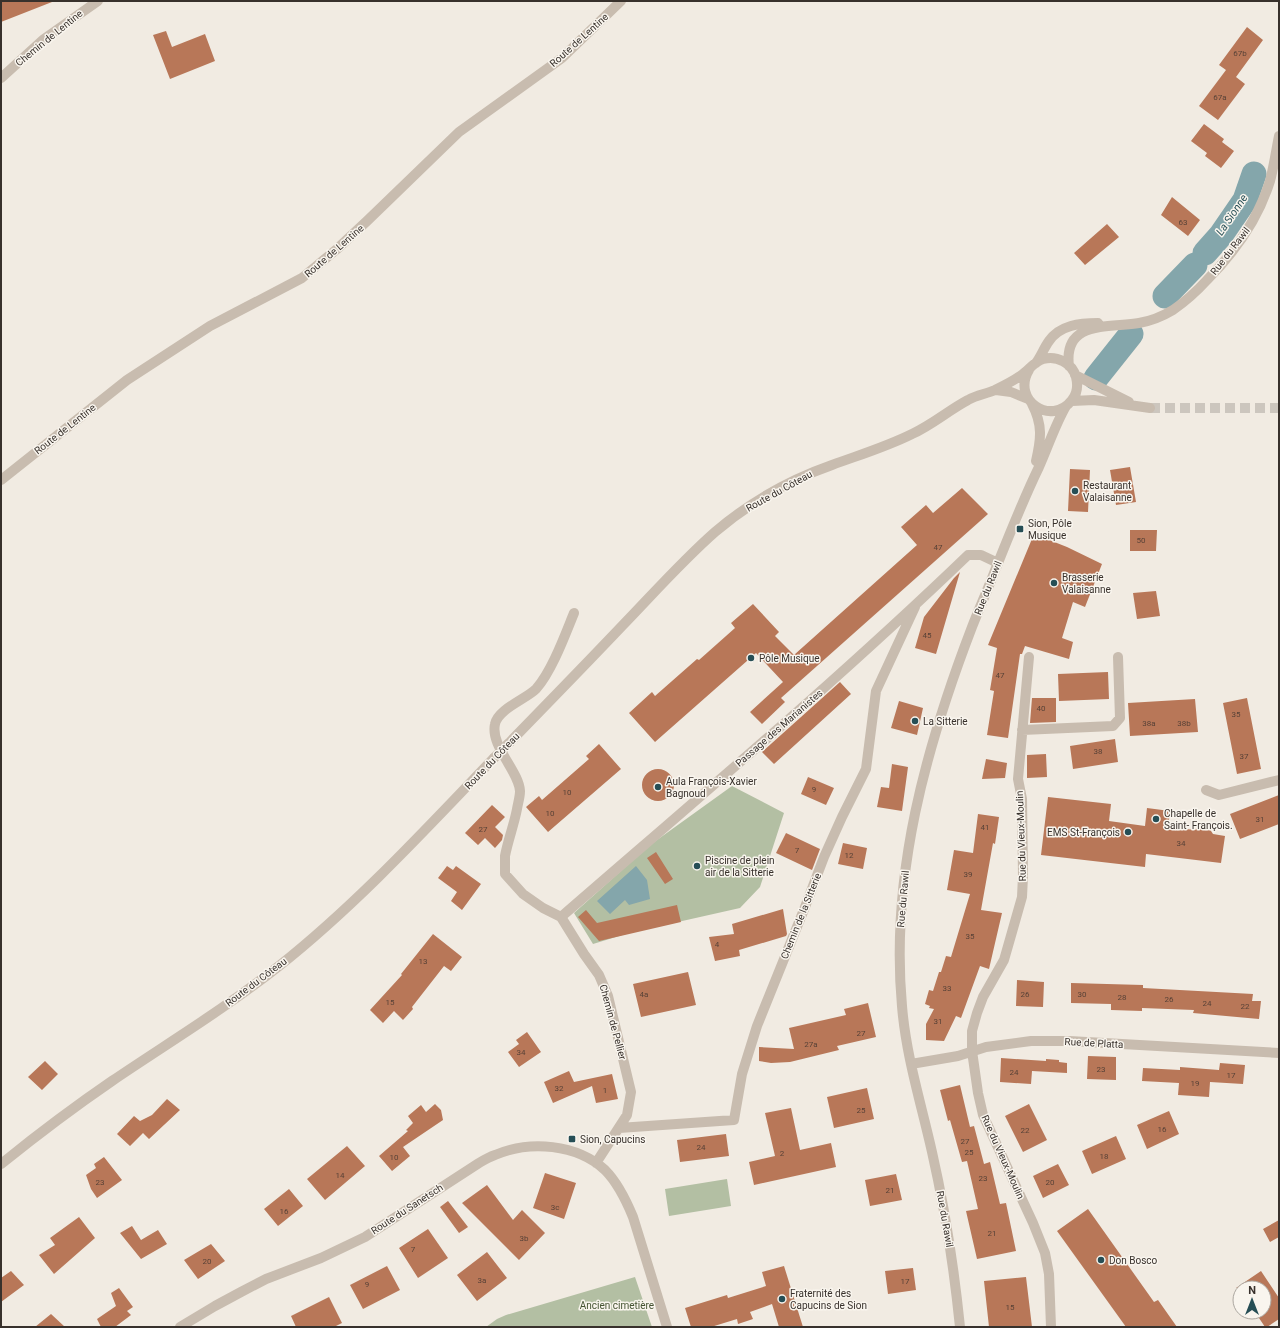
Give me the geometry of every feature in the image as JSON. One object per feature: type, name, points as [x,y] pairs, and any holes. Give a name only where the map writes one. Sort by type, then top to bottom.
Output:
[{"type":"street","name":"Chemin de Lentine","points":[[1,78],[44,39],[98,1]]},
{"type":"street","name":"Route de Lentine","points":[[1,480],[127,380],[210,326],[302,278],[337,249],[459,132],[562,58],[621,1]]},
{"type":"street","name":"Rue du Rawil","points":[[1069,366],[1069,348],[1079,334],[1094,328],[1132,324],[1153,319],[1172,310],[1194,293],[1227,259],[1248,229],[1263,199],[1272,174],[1279,136]]},
{"type":"street","name":"Rue du Rawil","points":[[1032,366],[1049,341],[1055,334],[1064,328],[1084,324],[1132,324]]},
{"type":"street","points":[[1069,403],[1077,389],[1075,376],[1069,366],[1060,360],[1052,358],[1045,359],[1032,366],[1024,379],[1025,392],[1030,402],[1040,409],[1049,411],[1058,410],[1069,403],[1094,400],[1150,408]]},
{"type":"street","name":"Route du Côteau","points":[[1,1164],[75,1107],[227,1004],[305,945],[371,885],[694,551],[714,533],[759,500],[794,481],[814,471],[887,445],[912,434],[930,425],[969,399],[996,390],[1020,377],[1032,366]]},
{"type":"street","points":[[1075,376],[1138,406]]},
{"type":"street","name":"Route du Côteau","points":[[996,390],[1011,392],[1030,402]]},
{"type":"street","name":"Rue du Rawil","points":[[1029,486],[1040,445],[1039,420],[1030,402]]},
{"type":"street","name":"Rue du Rawil","points":[[960,1327],[953,1268],[942,1198],[911,1064],[902,1008],[900,956],[901,908],[909,846],[926,765],[937,728],[970,631],[998,562],[1029,486],[1069,403]]},
{"type":"street","name":"Passage des Marianistes","points":[[561,917],[824,689],[915,607],[968,555],[980,555],[998,562]]},
{"type":"street","name":"Chemin de la Sitterie","points":[[619,1128],[734,1120],[742,1074],[756,1026],[824,857],[866,769],[876,691],[915,607]]},
{"type":"street","points":[[561,917],[543,908],[523,894],[505,874],[506,856],[514,825],[520,790],[516,779],[498,746],[495,735],[495,723],[498,716],[535,689],[543,679],[560,648],[574,613]]},
{"type":"street","name":"Rue du Vieux-Moulin","points":[[1029,657],[1018,779],[1022,799],[1022,897],[1004,960],[983,997],[977,1013],[972,1031],[972,1051],[978,1094],[983,1115],[1033,1222],[1045,1253],[1049,1274],[1052,1327]]},
{"type":"street","points":[[1022,730],[1113,726],[1120,718],[1118,657]]},
{"type":"street","points":[[1206,790],[1220,795],[1279,780]]},
{"type":"street","name":"Chemin de Pellier","points":[[561,917],[599,975],[608,996],[631,1092],[627,1115],[596,1163]]},
{"type":"street","name":"Rue de Platta","points":[[911,1064],[958,1056],[986,1047],[1031,1041],[1069,1041],[1279,1053]]},
{"type":"street","name":"Route du Sanetsch","points":[[180,1327],[215,1306],[266,1279],[321,1258],[380,1228],[495,1154],[532,1146],[548,1146],[580,1154],[596,1163],[611,1177],[626,1200],[633,1217],[667,1327]]},
{"type":"green space","name":"Piscine de plein air de la Sitterie","points":[[732,786],[784,813],[760,887],[740,908],[629,933],[593,944],[574,913],[650,845]]},
{"type":"green space","points":[[727,1179],[731,1206],[669,1216],[665,1189]]},
{"type":"green space","name":"Ancien cimetière","points":[[635,1277],[652,1327],[486,1327],[497,1319],[506,1315]]},
{"type":"water","points":[[636,866],[647,880],[650,899],[629,905],[625,900],[610,914],[597,901]]},
{"type":"building","points":[[1,1],[52,1],[52,2],[1,22]]},
{"type":"building","points":[[1247,27],[1263,40],[1236,77],[1245,84],[1218,120],[1199,106],[1226,70],[1219,65]]},
{"type":"building","points":[[166,31],[172,47],[205,34],[215,61],[170,79],[153,35]]},
{"type":"building","points":[[1204,124],[1224,139],[1222,142],[1234,151],[1221,168],[1205,156],[1207,153],[1191,141]]},
{"type":"building","points":[[1172,197],[1200,220],[1188,236],[1161,215]]},
{"type":"building","points":[[1107,224],[1119,237],[1085,265],[1074,253]]},
{"type":"building","points":[[1130,467],[1136,502],[1116,505],[1110,470]]},
{"type":"building","points":[[1070,469],[1090,470],[1088,512],[1068,511]]},
{"type":"building","points":[[962,488],[988,514],[781,698],[785,702],[762,724],[750,712],[783,682],[756,653],[655,742],[629,713],[652,692],[655,696],[697,659],[699,660],[735,628],[731,623],[753,604],[779,632],[775,636],[794,655],[917,545],[901,527],[926,505],[933,513]]},
{"type":"building","points":[[1130,530],[1157,530],[1156,551],[1130,551]]},
{"type":"building","name":"Brasserie Valaisanne","points":[[1034,534],[1067,547],[1102,564],[1085,607],[1073,602],[1062,638],[1073,642],[1069,659],[1025,646],[1022,654],[1020,654],[1008,738],[987,735],[994,691],[990,690],[997,648],[988,645]]},
{"type":"building","points":[[960,572],[936,654],[915,648],[924,617]]},
{"type":"building","points":[[1156,591],[1160,616],[1137,619],[1133,593]]},
{"type":"building","points":[[1108,672],[1109,699],[1059,701],[1058,674]]},
{"type":"building","points":[[840,682],[851,694],[774,764],[762,752]]},
{"type":"building","points":[[1032,698],[1056,698],[1056,722],[1030,723]]},
{"type":"building","points":[[1247,698],[1261,769],[1237,774],[1223,703]]},
{"type":"building","points":[[1195,699],[1198,732],[1130,736],[1128,703]]},
{"type":"building","points":[[899,701],[923,708],[917,735],[891,728]]},
{"type":"building","points":[[1115,739],[1118,762],[1073,769],[1070,746]]},
{"type":"building","points":[[599,744],[621,769],[548,832],[526,807],[539,796],[542,800],[589,759],[586,756]]},
{"type":"building","points":[[1046,754],[1047,777],[1027,778],[1027,755]]},
{"type":"building","points":[[986,759],[1007,763],[1005,778],[982,779]]},
{"type":"building","points":[[892,764],[908,767],[902,811],[877,807],[881,787],[889,788]]},
{"type":"building","name":"Aula François-Xavier Bagnoud","points":[[655,769],[661,769],[671,776],[674,785],[673,791],[667,798],[661,801],[655,801],[645,794],[642,788],[642,782],[649,772]]},
{"type":"building","points":[[808,777],[834,788],[826,805],[801,794]]},
{"type":"building","points":[[1279,795],[1279,824],[1240,839],[1230,814]]},
{"type":"building","name":"EMS St-François","points":[[1048,797],[1111,804],[1109,821],[1145,826],[1147,808],[1170,811],[1168,827],[1195,830],[1201,826],[1209,828],[1213,834],[1225,836],[1221,863],[1146,854],[1145,867],[1041,855]]},
{"type":"building","points":[[492,805],[505,817],[495,827],[503,835],[502,840],[495,848],[485,838],[478,845],[465,833]]},
{"type":"building","points":[[978,814],[999,817],[995,844],[993,843],[981,910],[1002,913],[989,969],[980,966],[961,1018],[956,1016],[944,1041],[926,1040],[926,1024],[934,1009],[929,1008],[930,1006],[925,1004],[929,990],[933,991],[946,956],[951,957],[970,894],[947,890],[954,850],[973,853]]},
{"type":"building","points":[[786,833],[820,849],[812,870],[776,853]]},
{"type":"building","points":[[843,843],[867,848],[863,869],[838,864]]},
{"type":"building","points":[[656,852],[673,879],[665,884],[647,858]]},
{"type":"building","points":[[447,866],[453,870],[456,866],[481,884],[462,910],[451,901],[457,892],[438,878]]},
{"type":"building","points":[[677,905],[681,922],[599,941],[578,917],[586,910],[597,923]]},
{"type":"building","points":[[783,909],[787,934],[786,936],[739,950],[740,956],[715,961],[709,937],[734,934],[732,924]]},
{"type":"building","points":[[433,934],[462,957],[451,971],[444,966],[412,1007],[413,1009],[403,1020],[394,1011],[383,1023],[370,1010],[402,975],[401,974]]},
{"type":"building","points":[[688,972],[696,1005],[641,1017],[633,984]]},
{"type":"building","points":[[1017,980],[1044,982],[1043,1007],[1016,1006]]},
{"type":"building","points":[[1071,983],[1143,985],[1143,988],[1253,994],[1252,1001],[1261,1001],[1259,1019],[1193,1013],[1194,1010],[1142,1008],[1142,1011],[1111,1010],[1111,1004],[1071,1003]]},
{"type":"building","points":[[868,1003],[876,1037],[837,1046],[839,1050],[790,1062],[771,1063],[759,1061],[759,1047],[794,1049],[789,1028],[846,1015],[844,1009]]},
{"type":"building","points":[[527,1032],[541,1052],[519,1067],[508,1052],[519,1044],[516,1040]]},
{"type":"building","points":[[1088,1056],[1116,1057],[1116,1080],[1087,1079]]},
{"type":"building","points":[[1001,1058],[1046,1061],[1046,1059],[1059,1060],[1059,1062],[1067,1063],[1067,1073],[1032,1071],[1031,1084],[1000,1082]]},
{"type":"building","points":[[45,1061],[58,1074],[42,1090],[28,1077]]},
{"type":"building","points":[[1220,1063],[1245,1065],[1243,1084],[1210,1082],[1209,1097],[1178,1095],[1179,1083],[1142,1081],[1143,1068],[1180,1070],[1180,1067],[1219,1070]]},
{"type":"building","points":[[569,1071],[574,1082],[612,1074],[618,1099],[596,1103],[592,1086],[553,1103],[544,1082]]},
{"type":"building","points":[[960,1085],[970,1127],[974,1126],[984,1164],[990,1162],[1000,1204],[1006,1203],[1016,1251],[977,1259],[966,1211],[978,1209],[967,1161],[962,1162],[950,1120],[948,1121],[940,1090]]},
{"type":"building","points":[[867,1088],[874,1119],[834,1128],[827,1097]]},
{"type":"building","points":[[167,1099],[180,1110],[149,1139],[143,1133],[130,1146],[117,1134],[134,1116],[140,1121],[152,1115]]},
{"type":"building","points":[[435,1104],[441,1110],[443,1120],[403,1147],[410,1156],[392,1171],[379,1156],[408,1131],[406,1130],[413,1123],[408,1116],[421,1105],[426,1112]]},
{"type":"building","points":[[1029,1104],[1047,1140],[1023,1152],[1005,1116]]},
{"type":"building","points":[[791,1108],[800,1150],[831,1143],[836,1167],[754,1185],[749,1162],[775,1156],[765,1113]]},
{"type":"building","points":[[1169,1111],[1179,1134],[1147,1149],[1137,1125]]},
{"type":"building","points":[[726,1134],[729,1156],[680,1162],[677,1140]]},
{"type":"building","points":[[1116,1136],[1126,1159],[1092,1174],[1082,1151]]},
{"type":"building","points":[[347,1146],[365,1166],[325,1200],[307,1179]]},
{"type":"building","points":[[104,1157],[122,1180],[97,1198],[91,1189],[86,1175],[96,1168],[94,1164]]},
{"type":"building","points":[[1058,1164],[1069,1185],[1043,1198],[1033,1176]]},
{"type":"building","points":[[545,1173],[576,1183],[564,1219],[533,1208]]},
{"type":"building","points":[[896,1174],[902,1200],[870,1206],[865,1180]]},
{"type":"building","points":[[487,1185],[513,1220],[522,1210],[545,1233],[519,1260],[462,1203]]},
{"type":"building","points":[[289,1189],[303,1206],[278,1226],[264,1209]]},
{"type":"building","points":[[448,1201],[468,1227],[459,1233],[440,1207]]},
{"type":"building","name":"Don Bosco","points":[[1088,1209],[1154,1302],[1158,1300],[1177,1327],[1126,1327],[1057,1231]]},
{"type":"building","points":[[79,1217],[95,1238],[54,1274],[39,1255],[55,1245],[50,1238]]},
{"type":"building","points":[[1279,1220],[1279,1237],[1270,1242],[1263,1229]]},
{"type":"building","points":[[132,1226],[141,1240],[158,1230],[167,1244],[141,1259],[120,1233]]},
{"type":"building","points":[[428,1229],[448,1258],[418,1278],[399,1248]]},
{"type":"building","points":[[211,1244],[225,1261],[198,1279],[184,1260]]},
{"type":"building","points":[[487,1252],[507,1278],[477,1301],[457,1275]]},
{"type":"building","points":[[387,1266],[400,1290],[363,1309],[350,1285]]},
{"type":"building","points":[[784,1266],[803,1327],[779,1327],[772,1304],[750,1312],[753,1319],[738,1324],[737,1319],[711,1327],[691,1327],[685,1308],[727,1295],[728,1298],[766,1286],[762,1272]]},
{"type":"building","points":[[913,1268],[916,1290],[888,1294],[885,1271]]},
{"type":"building","points":[[11,1271],[24,1285],[1,1302],[1,1278]]},
{"type":"building","points":[[1261,1271],[1267,1280],[1248,1280]]},
{"type":"building","points":[[1026,1277],[1032,1327],[989,1327],[984,1281]]},
{"type":"building","points":[[119,1288],[133,1307],[127,1311],[131,1315],[115,1327],[101,1327],[97,1319],[116,1306],[111,1293]]},
{"type":"building","points":[[1272,1288],[1279,1298],[1279,1319],[1265,1327],[1260,1320],[1272,1320]]},
{"type":"building","points":[[329,1297],[342,1323],[334,1327],[296,1327],[291,1316]]},
{"type":"building","points":[[51,1314],[65,1327],[35,1327]]},
{"type":"waterway","name":"La Sionne","points":[[1205,253],[1221,235],[1245,200],[1254,174]]},
{"type":"waterway","name":"La Sionne","points":[[1165,296],[1195,265]]},
{"type":"waterway","name":"La Sionne","points":[[1096,378],[1131,334]]},
{"type":"tunnel","points":[[1150,408],[1279,408]]},
{"type":"place","name":"Restaurant Valaisanne","points":[[1075,491]]},
{"type":"place","name":"Sion, Pôle Musique","points":[[1020,529]]},
{"type":"place","name":"Brasserie Valaisanne","points":[[1054,583]]},
{"type":"place","name":"Pôle Musique","points":[[751,658]]},
{"type":"place","name":"La Sitterie","points":[[915,721]]},
{"type":"place","name":"Aula François-Xavier Bagnoud","points":[[658,787]]},
{"type":"place","name":"Chapelle de Saint- François.","points":[[1156,819]]},
{"type":"place","name":"EMS St-François","points":[[1128,832]]},
{"type":"place","name":"Piscine de plein air de la Sitterie","points":[[697,866]]},
{"type":"place","name":"Sion, Capucins","points":[[572,1139]]},
{"type":"place","name":"Don Bosco","points":[[1101,1260]]},
{"type":"place","name":"Fraternité des Capucins de Sion","points":[[782,1299]]}]
